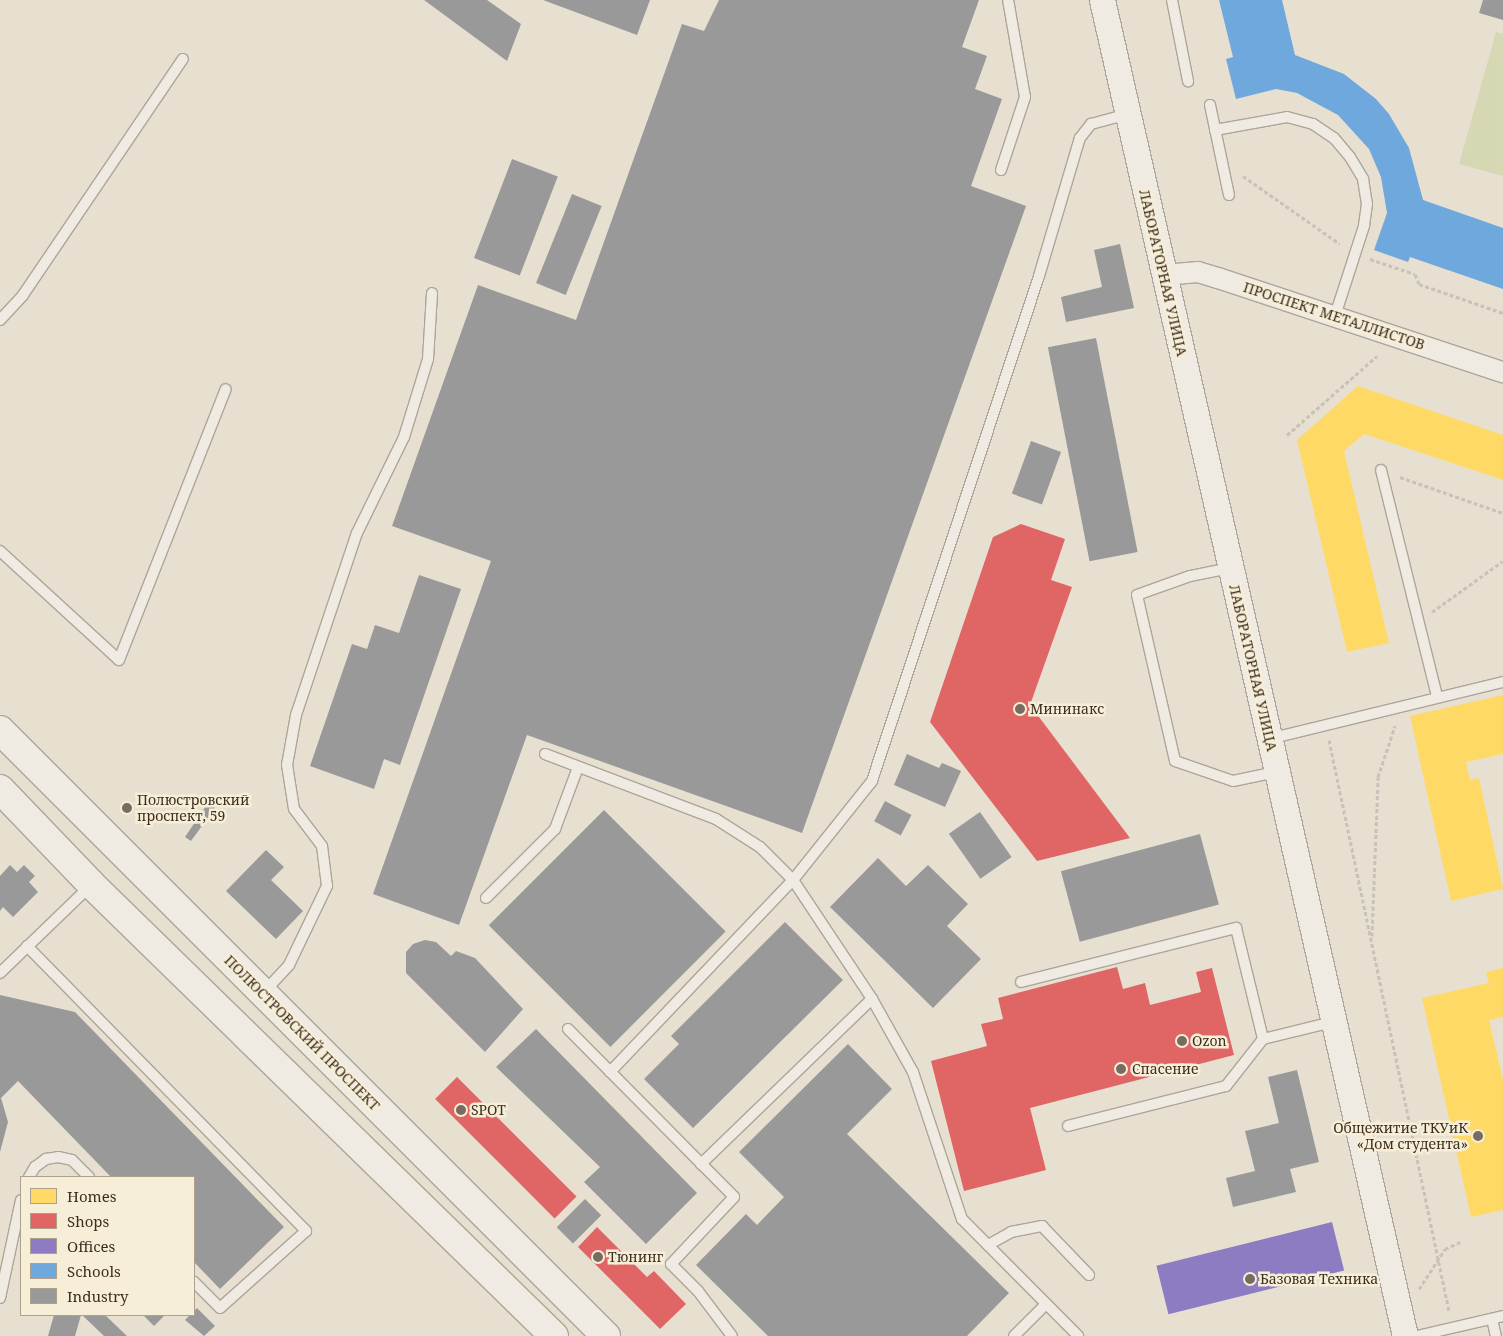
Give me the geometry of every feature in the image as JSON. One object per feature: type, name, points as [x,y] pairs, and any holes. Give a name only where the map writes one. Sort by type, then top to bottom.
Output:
[{"type":"main road","name":"ПОЛЮСТРОВСКИЙ ПРОСПЕКТ","points":[[0,730],[606,1336]]},
{"type":"main road","points":[[0,789],[92,884],[554,1336]]},
{"type":"street","name":"ЛАБОРАТОРНАЯ УЛИЦА","points":[[1102,0],[1268,739],[1405,1336]]},
{"type":"street","name":"ПРОСПЕКТ МЕТАЛЛИСТОВ","points":[[1164,275],[1198,272],[1503,372]]},
{"type":"lane","points":[[1002,170],[1025,97],[1008,0]]},
{"type":"lane","points":[[1172,0],[1188,81]]},
{"type":"lane","points":[[0,320],[23,295],[183,59]]},
{"type":"lane","points":[[1210,105],[1229,195]]},
{"type":"lane","points":[[610,1072],[794,880],[872,782],[1039,276],[1080,138],[1091,124],[1128,114]]},
{"type":"lane","points":[[1215,130],[1287,116],[1313,124],[1334,138],[1350,157],[1363,179],[1367,204],[1364,226],[1335,316]]},
{"type":"lane","points":[[262,994],[289,966],[327,886],[322,846],[294,809],[287,765],[296,716],[357,534],[404,437],[428,359],[432,293]]},
{"type":"lane","points":[[0,551],[119,660],[226,389]]},
{"type":"lane","points":[[1381,470],[1437,697]]},
{"type":"lane","points":[[1230,568],[1190,576],[1137,595],[1174,761],[1233,782],[1276,772]]},
{"type":"lane","points":[[1268,739],[1503,682]]},
{"type":"lane","points":[[545,754],[716,819],[760,847],[794,880],[872,999],[913,1072],[962,1219],[1078,1336]]},
{"type":"lane","points":[[486,898],[555,829],[578,767]]},
{"type":"lane","points":[[0,973],[92,884]]},
{"type":"lane","points":[[1021,982],[1236,928],[1263,1039]]},
{"type":"lane","points":[[27,946],[306,1231],[220,1308],[195,1283]]},
{"type":"lane","points":[[701,1164],[872,999]]},
{"type":"lane","points":[[1068,1126],[1226,1086],[1263,1039],[1333,1022]]},
{"type":"lane","points":[[568,1029],[734,1197],[671,1264],[698,1291],[732,1336]]},
{"type":"lane","points":[[30,1176],[35,1167],[46,1159],[58,1157],[72,1160],[88,1176]]},
{"type":"lane","points":[[0,1298],[20,1205]]},
{"type":"lane","points":[[988,1245],[1011,1232],[1042,1226],[1089,1275]]},
{"type":"lane","points":[[1014,1336],[1046,1304]]},
{"type":"lane","points":[[1417,1336],[1503,1316]]},
{"type":"lane","points":[[1492,1319],[1496,1336]]},
{"type":"path","points":[[1287,435],[1377,356]]},
{"type":"path","points":[[1381,470],[1503,513]]},
{"type":"path","points":[[1418,622],[1503,561]]},
{"type":"path","points":[[1372,943],[1378,777],[1402,706]]},
{"type":"path","points":[[1326,725],[1453,1328]]},
{"type":"path","points":[[1417,1291],[1446,1249],[1460,1242]]},
{"type":"green space","points":[[1496,32],[1503,34],[1503,176],[1459,164]]},
{"type":"building: Homes","points":[[1358,386],[1503,435],[1503,480],[1364,434],[1344,451],[1389,643],[1347,652],[1297,440]]},
{"type":"building: Homes","points":[[1503,695],[1503,754],[1466,762],[1470,780],[1479,778],[1503,889],[1451,901],[1410,716]]},
{"type":"building: Homes","name":"Общежитие ТКУиК «Дом студента»","points":[[1503,968],[1503,1017],[1489,1020],[1503,1080],[1503,1210],[1471,1217],[1422,998],[1489,983],[1486,972]]},
{"type":"building: Shops","points":[[1021,524],[1065,539],[1051,580],[1072,587],[1030,705],[1130,838],[1037,861],[930,722],[993,537]]},
{"type":"building: Shops","points":[[1117,967],[1123,989],[1145,983],[1150,1005],[1201,992],[1196,972],[1212,968],[1234,1055],[1030,1108],[1046,1170],[964,1191],[931,1061],[987,1046],[981,1024],[1003,1019],[998,998]]},
{"type":"building: Shops","points":[[457,1077],[577,1197],[555,1218],[435,1099]]},
{"type":"building: Shops","points":[[597,1227],[647,1277],[654,1271],[686,1304],[660,1329],[578,1247]]},
{"type":"building: Offices","points":[[1332,1222],[1344,1271],[1168,1314],[1156,1266]]},
{"type":"building: Schools","points":[[1219,0],[1282,0],[1295,55],[1344,74],[1376,99],[1389,114],[1409,148],[1423,200],[1503,228],[1503,289],[1410,257],[1408,262],[1374,250],[1387,213],[1381,177],[1369,149],[1338,115],[1297,93],[1276,89],[1236,99],[1226,59],[1233,57]]},
{"type":"building: Industry","points":[[424,0],[487,0],[521,24],[507,61]]},
{"type":"building: Industry","points":[[543,0],[650,0],[637,35]]},
{"type":"building: Industry","points":[[719,0],[979,0],[962,47],[987,56],[975,89],[1002,99],[971,186],[1026,206],[802,833],[527,735],[459,925],[373,894],[491,561],[392,526],[478,285],[576,320],[682,24],[704,31]]},
{"type":"building: Industry","points":[[1483,0],[1503,0],[1503,20],[1479,13]]},
{"type":"building: Industry","points":[[512,159],[558,177],[520,276],[474,258]]},
{"type":"building: Industry","points":[[572,194],[602,206],[566,295],[536,283]]},
{"type":"building: Industry","points":[[1120,244],[1134,308],[1066,322],[1061,297],[1102,287],[1094,250]]},
{"type":"building: Industry","points":[[1096,338],[1138,552],[1089,561],[1048,347]]},
{"type":"building: Industry","points":[[1031,441],[1061,452],[1042,505],[1012,494]]},
{"type":"building: Industry","points":[[419,575],[461,589],[400,765],[384,759],[374,789],[310,766],[352,644],[367,649],[375,625],[399,633]]},
{"type":"building: Industry","points":[[907,754],[939,768],[942,763],[961,771],[945,807],[894,785]]},
{"type":"building: Industry","points":[[885,801],[911,815],[901,835],[874,821]]},
{"type":"building: Industry","points":[[208,803],[215,808],[191,841],[185,837]]},
{"type":"building: Industry","points":[[604,810],[726,932],[610,1047],[489,925]]},
{"type":"building: Industry","points":[[980,812],[1012,857],[980,879],[949,834]]},
{"type":"building: Industry","points":[[1200,834],[1219,905],[1080,942],[1061,871]]},
{"type":"building: Industry","points":[[266,850],[284,867],[271,880],[303,911],[276,939],[226,891]]},
{"type":"building: Industry","points":[[878,858],[906,886],[928,865],[968,904],[947,926],[981,959],[933,1008],[830,907]]},
{"type":"building: Industry","points":[[10,865],[17,872],[24,865],[35,876],[29,882],[38,892],[13,917],[3,907],[0,911],[0,876]]},
{"type":"building: Industry","points":[[785,922],[843,980],[693,1128],[644,1079],[679,1044],[671,1036]]},
{"type":"building: Industry","points":[[425,940],[436,942],[451,956],[456,951],[475,958],[523,1009],[485,1052],[406,973],[406,952],[413,944]]},
{"type":"building: Industry","points":[[0,995],[75,1012],[284,1227],[220,1289],[195,1263],[195,1176],[110,1176],[18,1081],[1,1098],[8,1122],[0,1152]]},
{"type":"building: Industry","points":[[536,1029],[697,1193],[646,1244],[584,1182],[600,1167],[496,1067]]},
{"type":"building: Industry","points":[[848,1044],[892,1089],[847,1134],[1009,1293],[967,1336],[768,1336],[696,1265],[746,1214],[757,1225],[784,1197],[739,1152]]},
{"type":"building: Industry","points":[[1297,1070],[1319,1162],[1290,1169],[1296,1192],[1233,1207],[1226,1178],[1255,1171],[1245,1131],[1279,1123],[1268,1077]]},
{"type":"building: Industry","points":[[585,1199],[601,1215],[573,1244],[557,1227]]},
{"type":"building: Industry","points":[[197,1308],[215,1326],[204,1336],[185,1320],[189,1316],[195,1316]]},
{"type":"building: Industry","points":[[54,1316],[81,1316],[75,1336],[48,1336]]},
{"type":"building: Industry","points":[[83,1316],[106,1316],[127,1336],[104,1336]]},
{"type":"building: Industry","points":[[144,1316],[164,1316],[154,1326]]},
{"type":"place","name":"Мининакс","points":[[1020,709]]},
{"type":"place","name":"Полюстровский проспект, 59","points":[[127,808]]},
{"type":"place","name":"Ozon","points":[[1182,1041]]},
{"type":"place","name":"Спасение","points":[[1121,1069]]},
{"type":"place","name":"SPOT","points":[[461,1110]]},
{"type":"place","name":"Общежитие ТКУиК «Дом студента»","points":[[1478,1136]]},
{"type":"place","name":"Тюнинг","points":[[598,1257]]},
{"type":"place","name":"Базовая Техника","points":[[1250,1279]]}]
